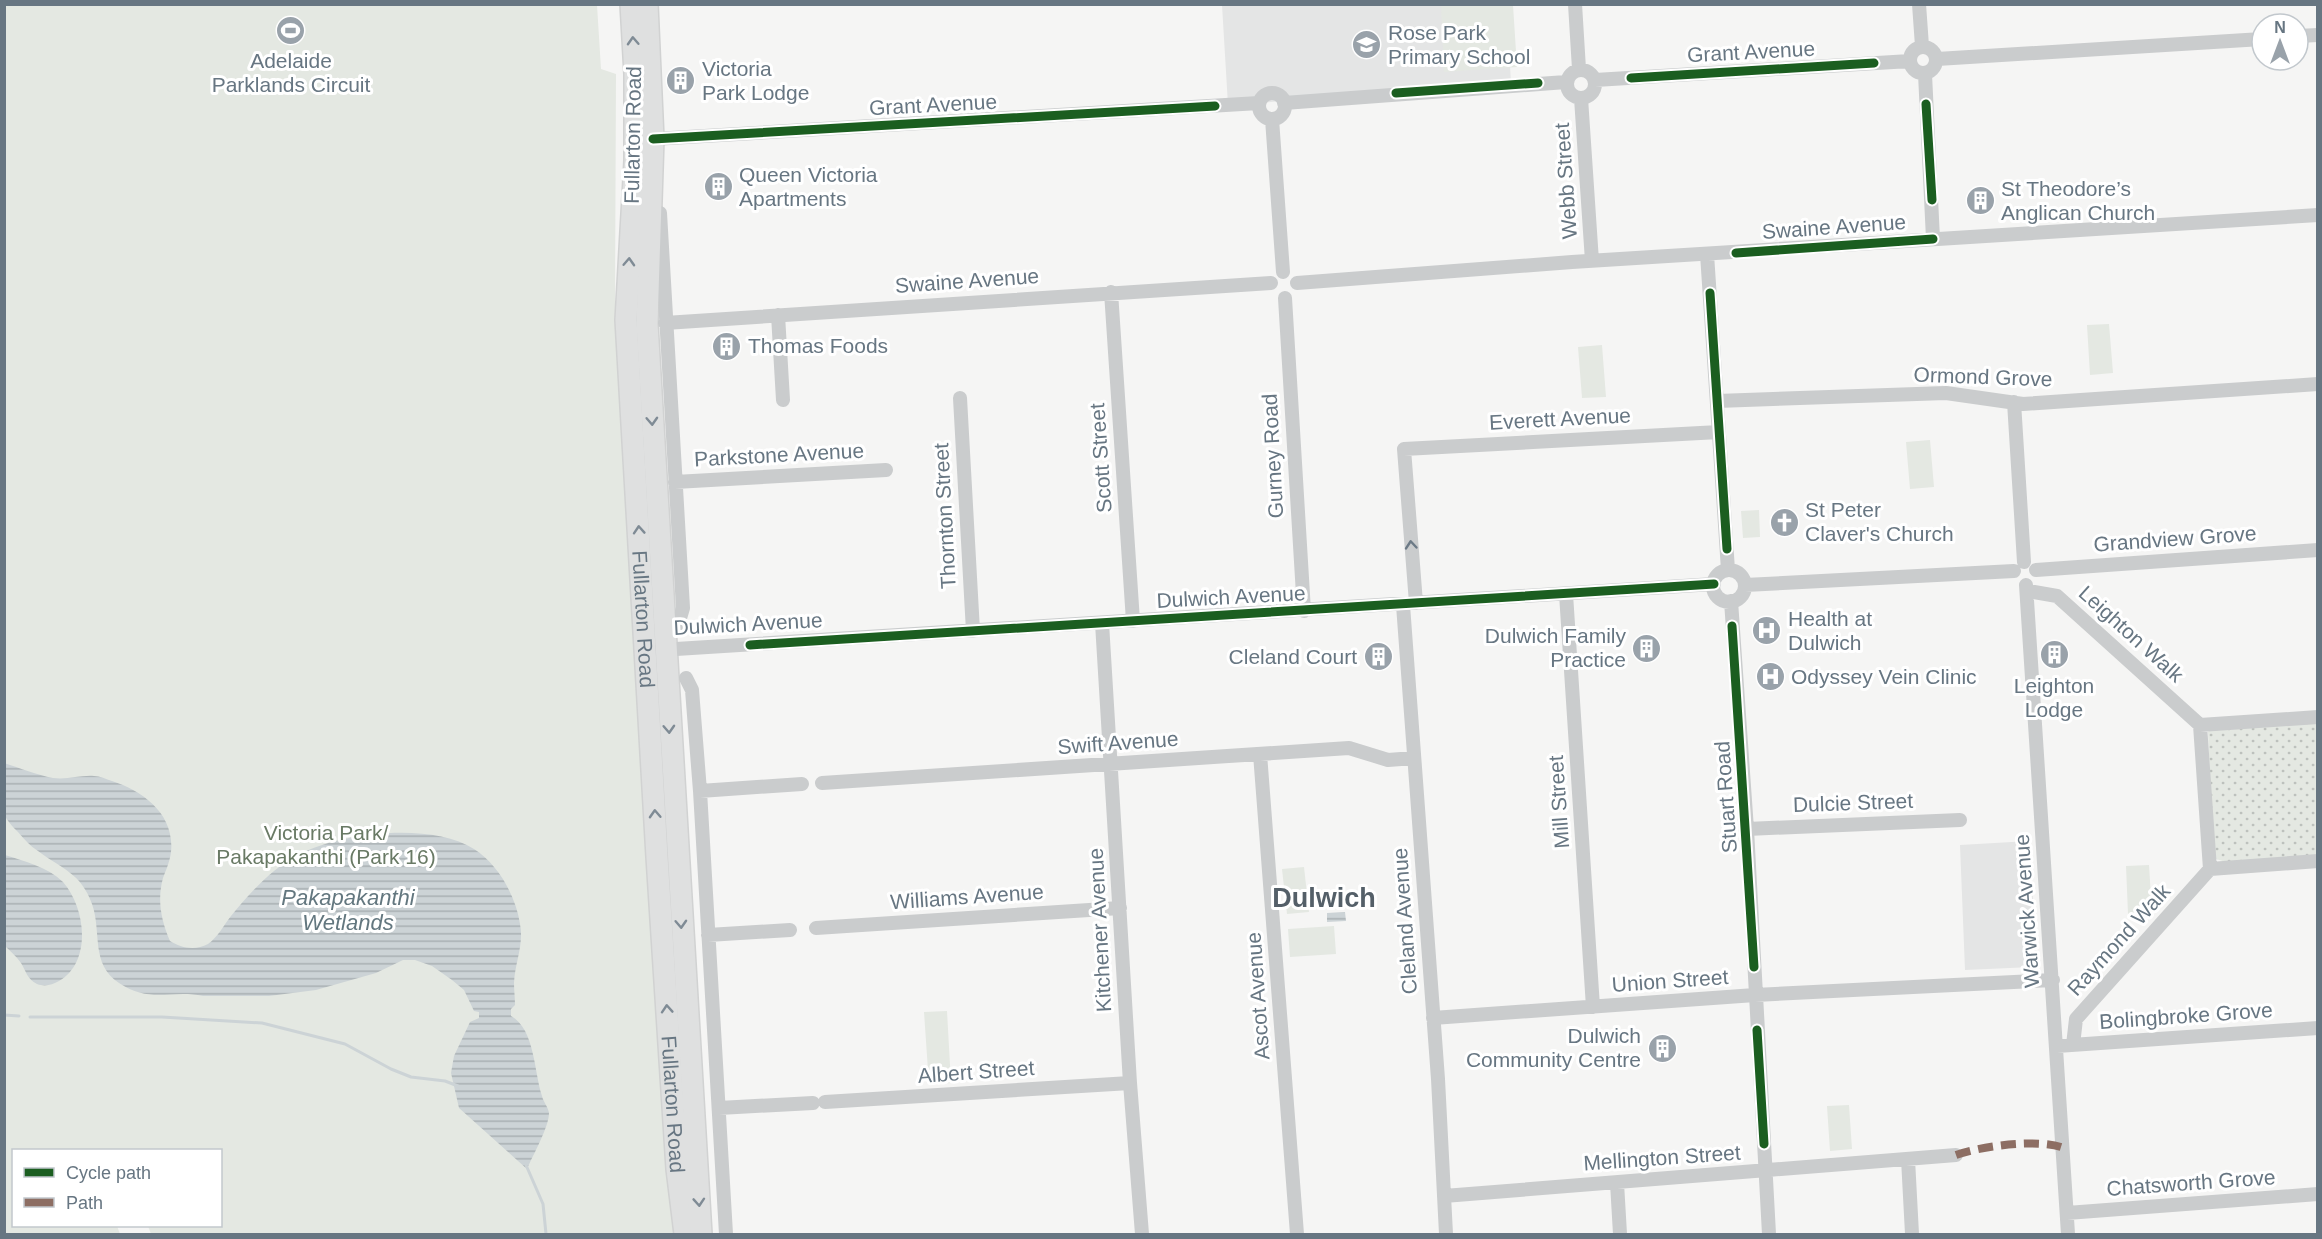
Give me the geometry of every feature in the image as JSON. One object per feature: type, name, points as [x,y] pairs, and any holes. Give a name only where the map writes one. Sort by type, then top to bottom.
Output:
[{"type":"highway","name":"Fullarton Road","points":[[632,4],[644,141]]},
{"type":"highway","name":"Fullarton Road","points":[[647,4],[644,141],[656,651],[667,862],[677,1169],[685,1234]]},
{"type":"highway","name":"Fullarton Road","points":[[667,862],[701,1234]]},
{"type":"street","points":[[1575,4],[1579,69]]},
{"type":"street","points":[[1919,4],[1922,46]]},
{"type":"street","points":[[1937,59],[2250,40]]},
{"type":"street","points":[[1922,46],[1933,51],[1937,59],[1934,68],[1925,74]]},
{"type":"street","points":[[1922,46],[1912,52],[1910,61],[1913,69],[1925,74]]},
{"type":"street","name":"Grant Avenue","points":[[1595,80],[1910,61]]},
{"type":"street","points":[[1579,69],[1589,72],[1595,80],[1591,94],[1581,98],[1568,92],[1566,82],[1571,73],[1579,69]]},
{"type":"street","points":[[1925,74],[1934,239]]},
{"type":"street","points":[[1284,103],[1566,82]]},
{"type":"street","points":[[1273,93],[1281,96],[1284,103],[1283,112],[1272,119],[1261,113],[1259,103],[1263,96],[1273,93]]},
{"type":"street","name":"Webb Street","points":[[1581,98],[1592,261]]},
{"type":"street","name":"Grant Avenue","points":[[644,141],[1259,103]]},
{"type":"street","points":[[1272,119],[1283,272]]},
{"type":"street","name":"Fullarton Road","points":[[660,213],[665,323],[650,381],[675,482],[683,608],[678,625]]},
{"type":"street","name":"Swaine Avenue","points":[[1297,283],[1592,261],[2318,215]]},
{"type":"street","points":[[1707,254],[1728,570]]},
{"type":"street","points":[[1283,272],[1292,274],[1297,283],[1295,292],[1285,298],[1276,295],[1271,283],[1275,275],[1283,272]]},
{"type":"street","name":"Swaine Avenue","points":[[665,323],[1271,283]]},
{"type":"street","name":"Scott Street","points":[[1111,292],[1133,621]]},
{"type":"street","name":"Gurney Road","points":[[1285,298],[1304,611]]},
{"type":"street","points":[[778,315],[783,400]]},
{"type":"street","name":"Ormond Grove","points":[[1717,401],[1946,393],[2024,404],[2318,384]]},
{"type":"street","name":"Thornton Street","points":[[960,398],[973,631]]},
{"type":"street","points":[[2014,402],[2025,568],[2016,580],[2026,589]]},
{"type":"street","name":"Everett Avenue","points":[[1404,449],[1719,432]]},
{"type":"street","name":"Cleland Avenue","points":[[1404,449],[1414,758],[1446,1234]]},
{"type":"street","name":"Parkstone Avenue","points":[[675,482],[886,471]]},
{"type":"street","name":"Grandview Grove","points":[[1745,585],[2318,550]]},
{"type":"street","points":[[1728,570],[1738,572],[1745,585],[1743,594],[1731,601],[1718,597],[1714,584],[1720,573],[1728,570]]},
{"type":"street","name":"Dulwich Avenue","points":[[656,651],[1714,584]]},
{"type":"street","name":"Leighton Walk","points":[[2026,589],[2057,596],[2200,725]]},
{"type":"street","name":"Warwick Avenue","points":[[2026,589],[2068,1234]]},
{"type":"street","name":"Mill Street","points":[[1566,594],[1593,1007]]},
{"type":"street","name":"Stuart Road","points":[[1731,601],[1747,829],[1769,1234]]},
{"type":"street","name":"Kitchener Avenue","points":[[1102,623],[1130,1083],[1142,1234]]},
{"type":"street","name":"Fullarton Road","points":[[686,678],[692,690],[700,791],[726,1234]]},
{"type":"street","points":[[2318,717],[2200,725],[2210,868],[2318,861]]},
{"type":"street","name":"Swift Avenue","points":[[822,783],[1349,748],[1388,760],[1414,758]]},
{"type":"street","name":"Ascot Avenue","points":[[1260,754],[1297,1234]]},
{"type":"street","points":[[700,791],[802,784]]},
{"type":"street","name":"Dulcie Street","points":[[1747,829],[1960,820]]},
{"type":"street","points":[[667,862],[703,859]]},
{"type":"street","name":"Raymond Walk","points":[[2073,1045],[2076,1019],[2210,868]]},
{"type":"street","name":"Williams Avenue","points":[[816,928],[1120,908]]},
{"type":"street","points":[[708,935],[790,930]]},
{"type":"street","name":"Union Street","points":[[1433,1018],[1755,995],[2053,980]]},
{"type":"street","name":"Bolingbroke Grove","points":[[2057,1046],[2318,1028]]},
{"type":"street","name":"Albert Street","points":[[719,1108],[1130,1083]]},
{"type":"street","name":"Mellington Street","points":[[1444,1196],[1956,1155]]},
{"type":"street","points":[[1908,1159],[1912,1234]]},
{"type":"street","points":[[1617,1183],[1620,1234]]},
{"type":"street","name":"Chatsworth Grove","points":[[2067,1213],[2318,1194]]},
{"type":"shaded area","name":"Rose Park Primary School","points":[[1222,5],[1507,5],[1511,85],[1228,105]]},
{"type":"shaded area","points":[[2029,841],[2037,961],[2032,967],[1965,970],[1960,845]]},
{"type":"green space","name":"Victoria Park/ Pakapakanthi (Park 16)","points":[[4,5],[597,5],[601,69],[616,74],[615,306],[669,1170],[677,1234],[151,1234],[148,1227],[222,1227],[222,1149],[12,1149],[12,1227],[117,1227],[120,1234],[5,1234]]},
{"type":"green space","points":[[1441,5],[1513,5],[1517,67],[1444,72]]},
{"type":"green space","points":[[2109,324],[2113,373],[2090,375],[2087,325]]},
{"type":"green space","points":[[1602,345],[1606,397],[1582,398],[1578,347]]},
{"type":"green space","points":[[1930,440],[1934,487],[1910,489],[1906,442]]},
{"type":"green space","points":[[1759,510],[1760,537],[1743,538],[1741,511]]},
{"type":"green space","points":[[2317,721],[2317,857],[2226,862],[2216,859],[2213,848],[2208,732],[2211,729]]},
{"type":"green space","points":[[2149,865],[2152,913],[2128,914],[2126,866]]},
{"type":"green space","points":[[1304,867],[1309,912],[1287,914],[1282,869]]},
{"type":"green space","points":[[1334,926],[1336,954],[1290,957],[1288,929]]},
{"type":"green space","points":[[947,1011],[951,1083],[929,1085],[924,1012]]},
{"type":"green space","points":[[1849,1105],[1852,1149],[1830,1151],[1827,1106]]},
{"type":"water","name":"Pakapakanthi Wetlands","points":[[4,763],[53,778],[101,777],[124,785],[155,806],[168,826],[171,838],[170,855],[160,894],[162,918],[170,941],[183,947],[193,948],[208,944],[270,874],[298,855],[316,847],[361,836],[411,833],[434,835],[456,841],[483,855],[498,872],[510,892],[518,913],[521,939],[514,983],[515,1005],[511,1009],[511,1016],[519,1022],[529,1041],[539,1086],[549,1113],[544,1133],[527,1169],[459,1108],[451,1073],[454,1056],[470,1022],[479,1018],[479,1012],[474,1011],[464,990],[452,980],[432,966],[415,960],[403,960],[376,973],[316,990],[269,996],[151,994],[130,989],[119,983],[104,967],[98,947],[95,915],[88,894],[82,885],[70,873],[30,845],[6,818],[3,802]]},
{"type":"water","points":[[5,855],[50,872],[63,882],[77,906],[81,920],[81,948],[70,972],[54,984],[43,985],[34,982],[19,960],[5,946]]},
{"type":"water","points":[[1345,912],[1346,921],[1327,922],[1327,913]]},
{"type":"waterway","points":[[4,1015],[19,1016]]},
{"type":"waterway","points":[[30,1017],[162,1017],[262,1023],[345,1044],[411,1077],[445,1081],[458,1086]]},
{"type":"waterway","points":[[526,1165],[543,1204],[546,1234]]},
{"type":"marked path","points":[[1956,1155],[2008,1145],[2037,1144],[2061,1147]]},
{"type":"cycle path","points":[[1631,78],[1874,63]]},
{"type":"cycle path","points":[[1396,93],[1538,83]]},
{"type":"cycle path","points":[[1926,104],[1932,200]]},
{"type":"cycle path","points":[[653,139],[1215,106]]},
{"type":"cycle path","points":[[1736,253],[1933,239]]},
{"type":"cycle path","points":[[1710,293],[1727,549]]},
{"type":"cycle path","points":[[750,645],[1714,584]]},
{"type":"cycle path","points":[[1732,626],[1754,967]]},
{"type":"cycle path","points":[[1757,1030],[1764,1144]]},
{"type":"place","name":"Adelaide Parklands Circuit","points":[[291,30]]},
{"type":"place","name":"Rose Park Primary School","points":[[1367,45]]},
{"type":"place","name":"Victoria Park Lodge","points":[[681,81]]},
{"type":"place","name":"Queen Victoria Apartments","points":[[718,187]]},
{"type":"place","name":"St Theodore’s Anglican Church","points":[[1980,201]]},
{"type":"place","name":"Thomas Foods","points":[[727,346]]},
{"type":"place","name":"St Peter Claver's Church","points":[[1784,522]]},
{"type":"place","name":"Health at Dulwich","points":[[1767,631]]},
{"type":"place","name":"Dulwich Family Practice","points":[[1647,648]]},
{"type":"place","name":"Leighton Lodge","points":[[2054,655]]},
{"type":"place","name":"Cleland Court","points":[[1378,657]]},
{"type":"place","name":"Odyssey Vein Clinic","points":[[1770,677]]},
{"type":"place","name":"Dulwich Community Centre","points":[[1662,1048]]},
{"type":"district","name":"Dulwich","points":[[1324,898]]}]
